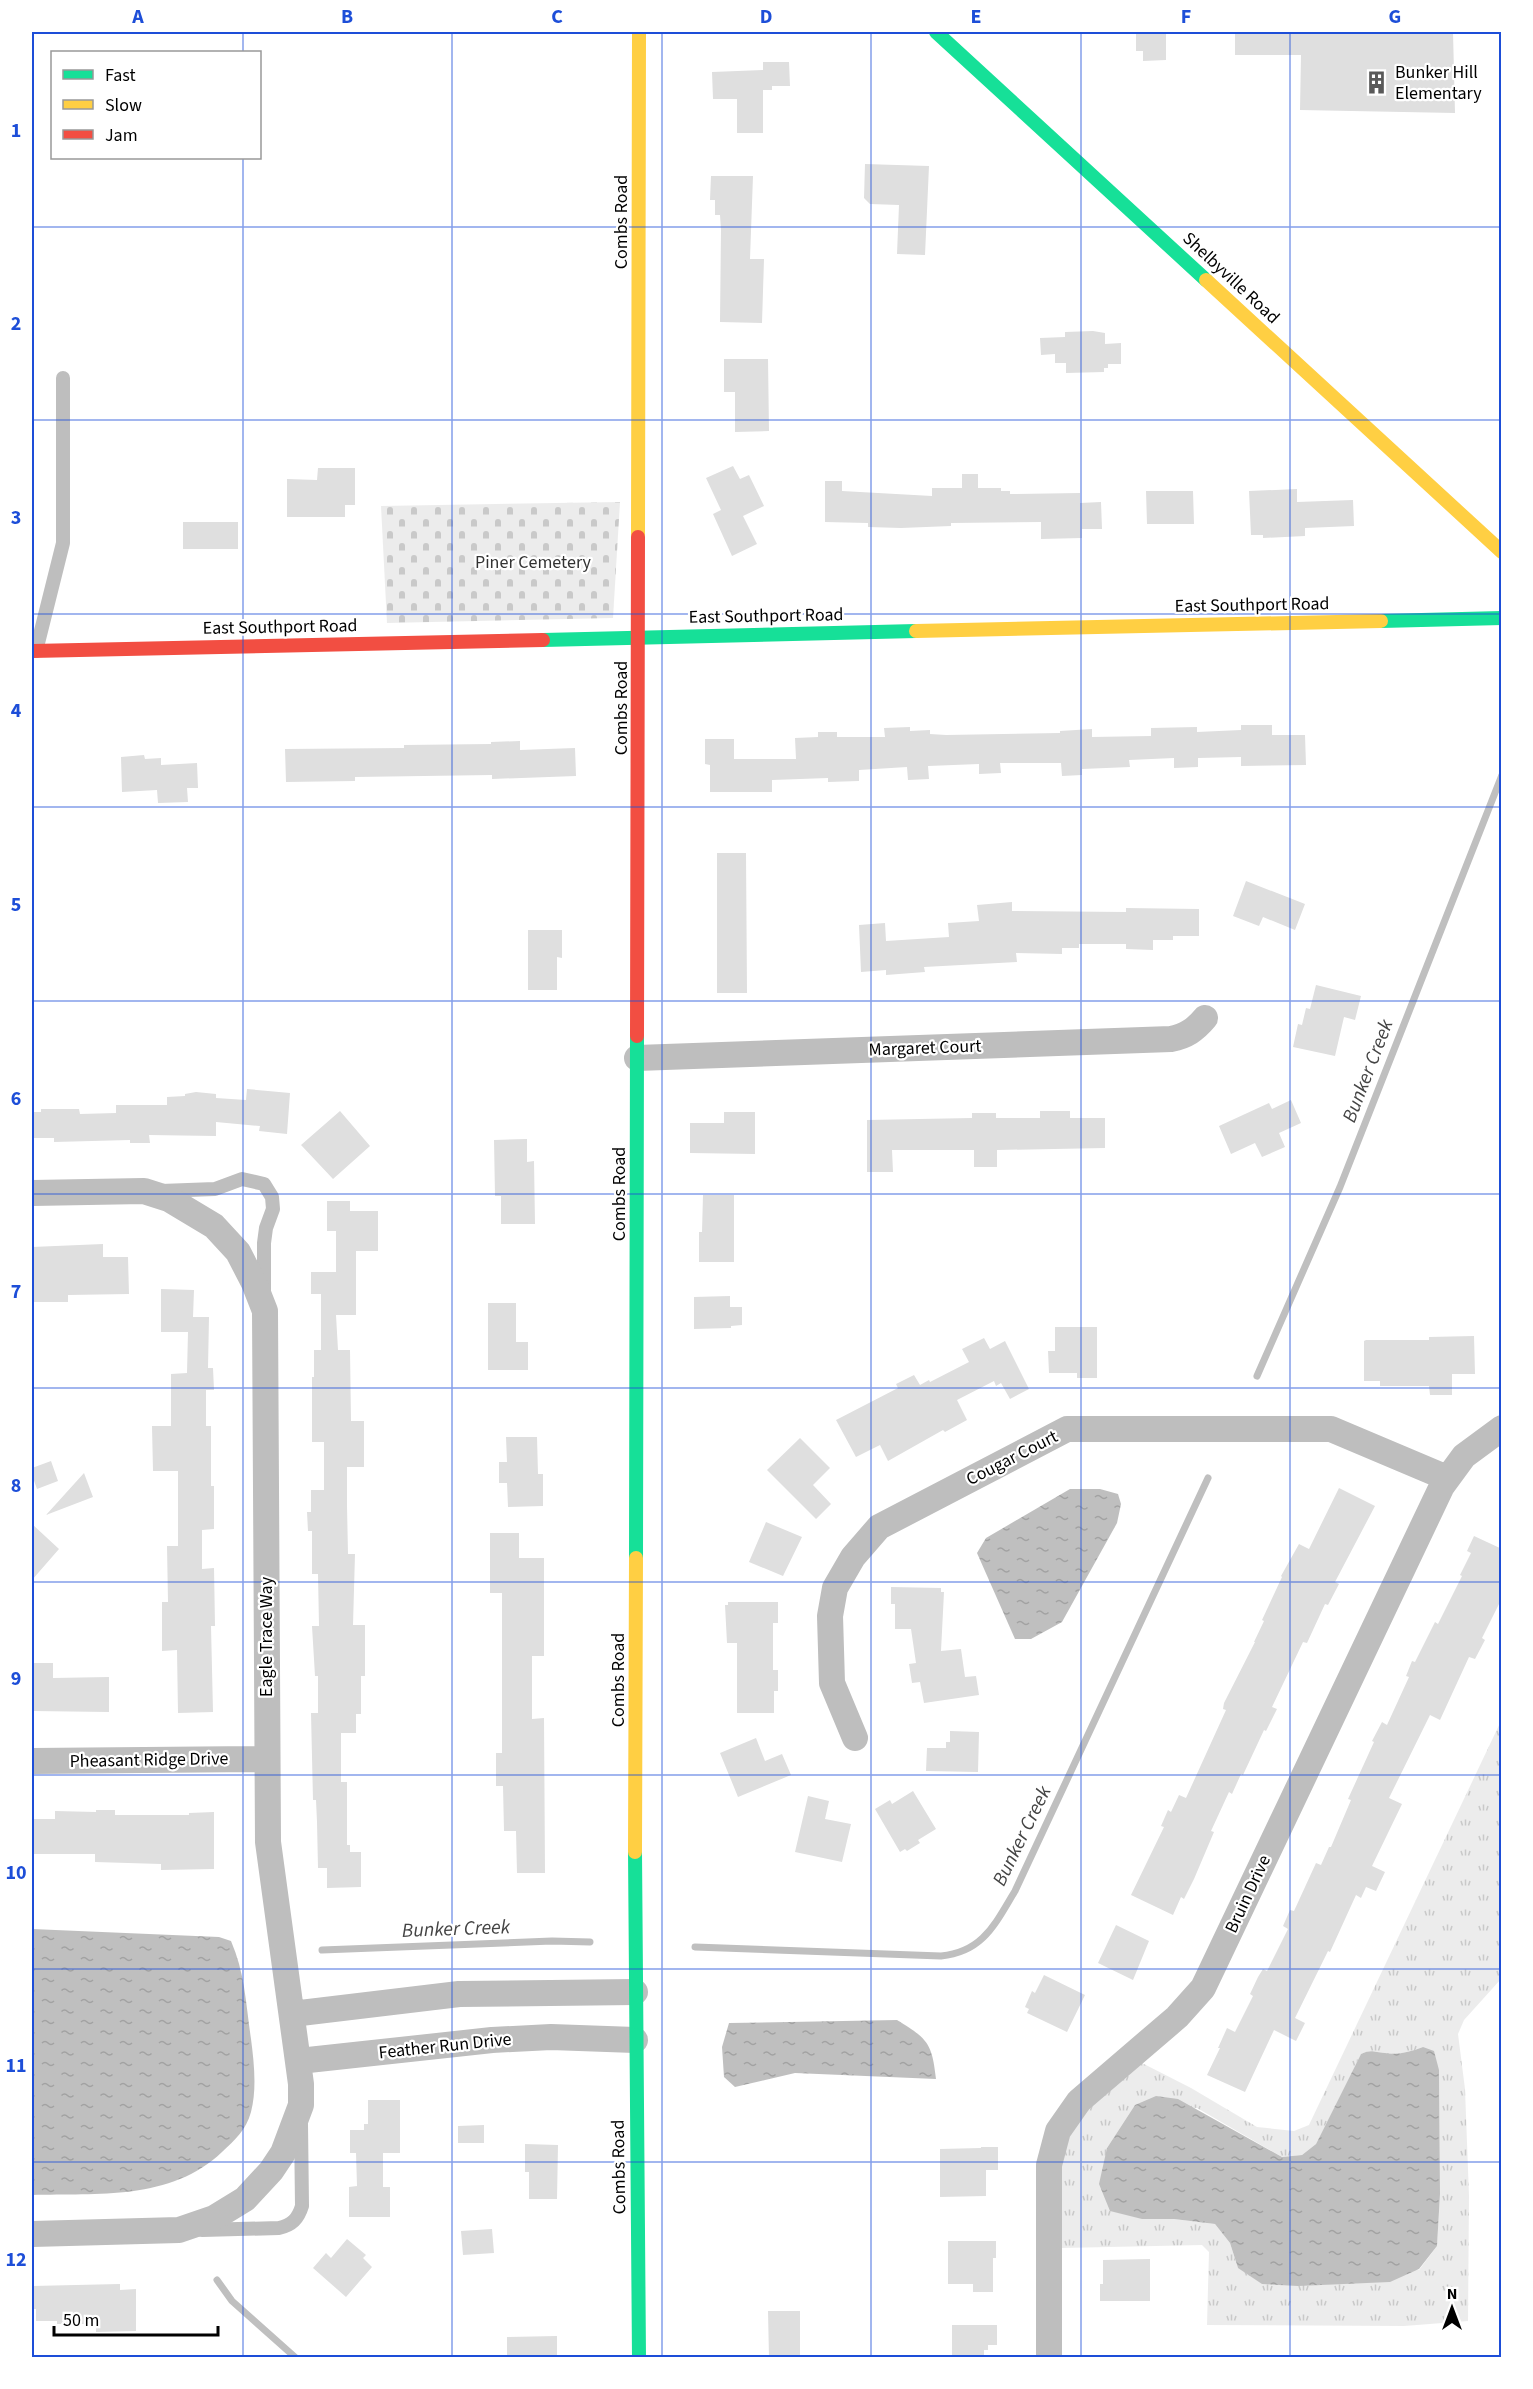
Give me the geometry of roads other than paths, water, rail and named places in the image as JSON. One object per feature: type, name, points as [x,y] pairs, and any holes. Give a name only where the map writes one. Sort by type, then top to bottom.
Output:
[{"type":"street","name":"Combs Road","points":[[639,32],[635,1992],[639,2358]]},
{"type":"street","name":"Shelbyville Road","points":[[936,32],[1502,552]]},
{"type":"street","name":"East Southport Road","points":[[34,651],[1502,618]]},
{"type":"street","name":"Margaret Court","points":[[637,1058],[1171,1039],[1184,1036],[1205,1018]]},
{"type":"street","name":"Eagle Trace Way","points":[[32,1192],[144,1191],[169,1199],[214,1226],[238,1252],[265,1311],[269,1855],[298,2061]]},
{"type":"street","name":"Bruin Drive","points":[[1049,2358],[1049,2165],[1058,2131],[1079,2101],[1177,2017],[1203,1988],[1447,1478],[1464,1456],[1502,1428]]},
{"type":"street","name":"Cougar Court","points":[[855,1738],[832,1683],[830,1616],[835,1588],[853,1557],[879,1527],[1067,1429],[1331,1429],[1447,1478]]},
{"type":"street","name":"Pheasant Ridge Drive","points":[[32,1761],[267,1759]]},
{"type":"street","points":[[292,2014],[459,1994],[635,1992]]},
{"type":"street","name":"Feather Run Drive","points":[[298,2061],[492,2040],[550,2037],[635,2040]]},
{"type":"street","points":[[32,2234],[179,2230],[214,2218],[233,2207],[258,2186],[283,2153],[301,2105],[298,2061]]},
{"type":"lane","points":[[34,651],[63,543],[63,378]]},
{"type":"lane","points":[[144,1191],[215,1189],[242,1179],[264,1184],[272,1197],[273,1209],[266,1228],[264,1243],[265,1311]]},
{"type":"lane","points":[[179,2230],[279,2228],[290,2225],[298,2217],[302,2206],[301,2105]]},
{"type":"water","points":[[1070,1489],[1100,1489],[1118,1494],[1121,1504],[1117,1523],[1062,1622],[1031,1639],[1015,1639],[977,1553],[986,1538]]},
{"type":"water","points":[[32,1929],[219,1937],[231,1941],[242,1977],[246,2001],[254,2066],[253,2103],[249,2118],[240,2134],[202,2168],[157,2187],[132,2191],[32,2195]]},
{"type":"water","points":[[897,2020],[916,2032],[927,2043],[933,2057],[936,2079],[795,2073],[735,2087],[724,2077],[722,2047],[729,2023]]},
{"type":"water","points":[[1423,2047],[1434,2051],[1439,2070],[1440,2194],[1437,2246],[1419,2269],[1390,2282],[1298,2286],[1262,2284],[1238,2268],[1230,2243],[1215,2224],[1174,2219],[1142,2219],[1110,2211],[1099,2184],[1107,2148],[1135,2105],[1156,2096],[1178,2099],[1282,2157],[1302,2155],[1316,2144],[1361,2054],[1370,2051],[1390,2054],[1409,2052]]},
{"type":"waterway","name":"Bunker Creek","points":[[1257,1376],[1340,1187],[1502,775]]},
{"type":"waterway","name":"Bunker Creek","points":[[695,1947],[941,1956],[967,1949],[978,1942],[994,1925],[1015,1891],[1208,1478]]},
{"type":"waterway","name":"Bunker Creek","points":[[322,1950],[552,1941],[590,1942]]},
{"type":"waterway","points":[[217,2280],[232,2301],[296,2358]]},
{"type":"place","name":"Bunker Hill Elementary","points":[[1377,82]]},
{"type":"park label","name":"Piner Cemetery","points":[[533,562]]}]
